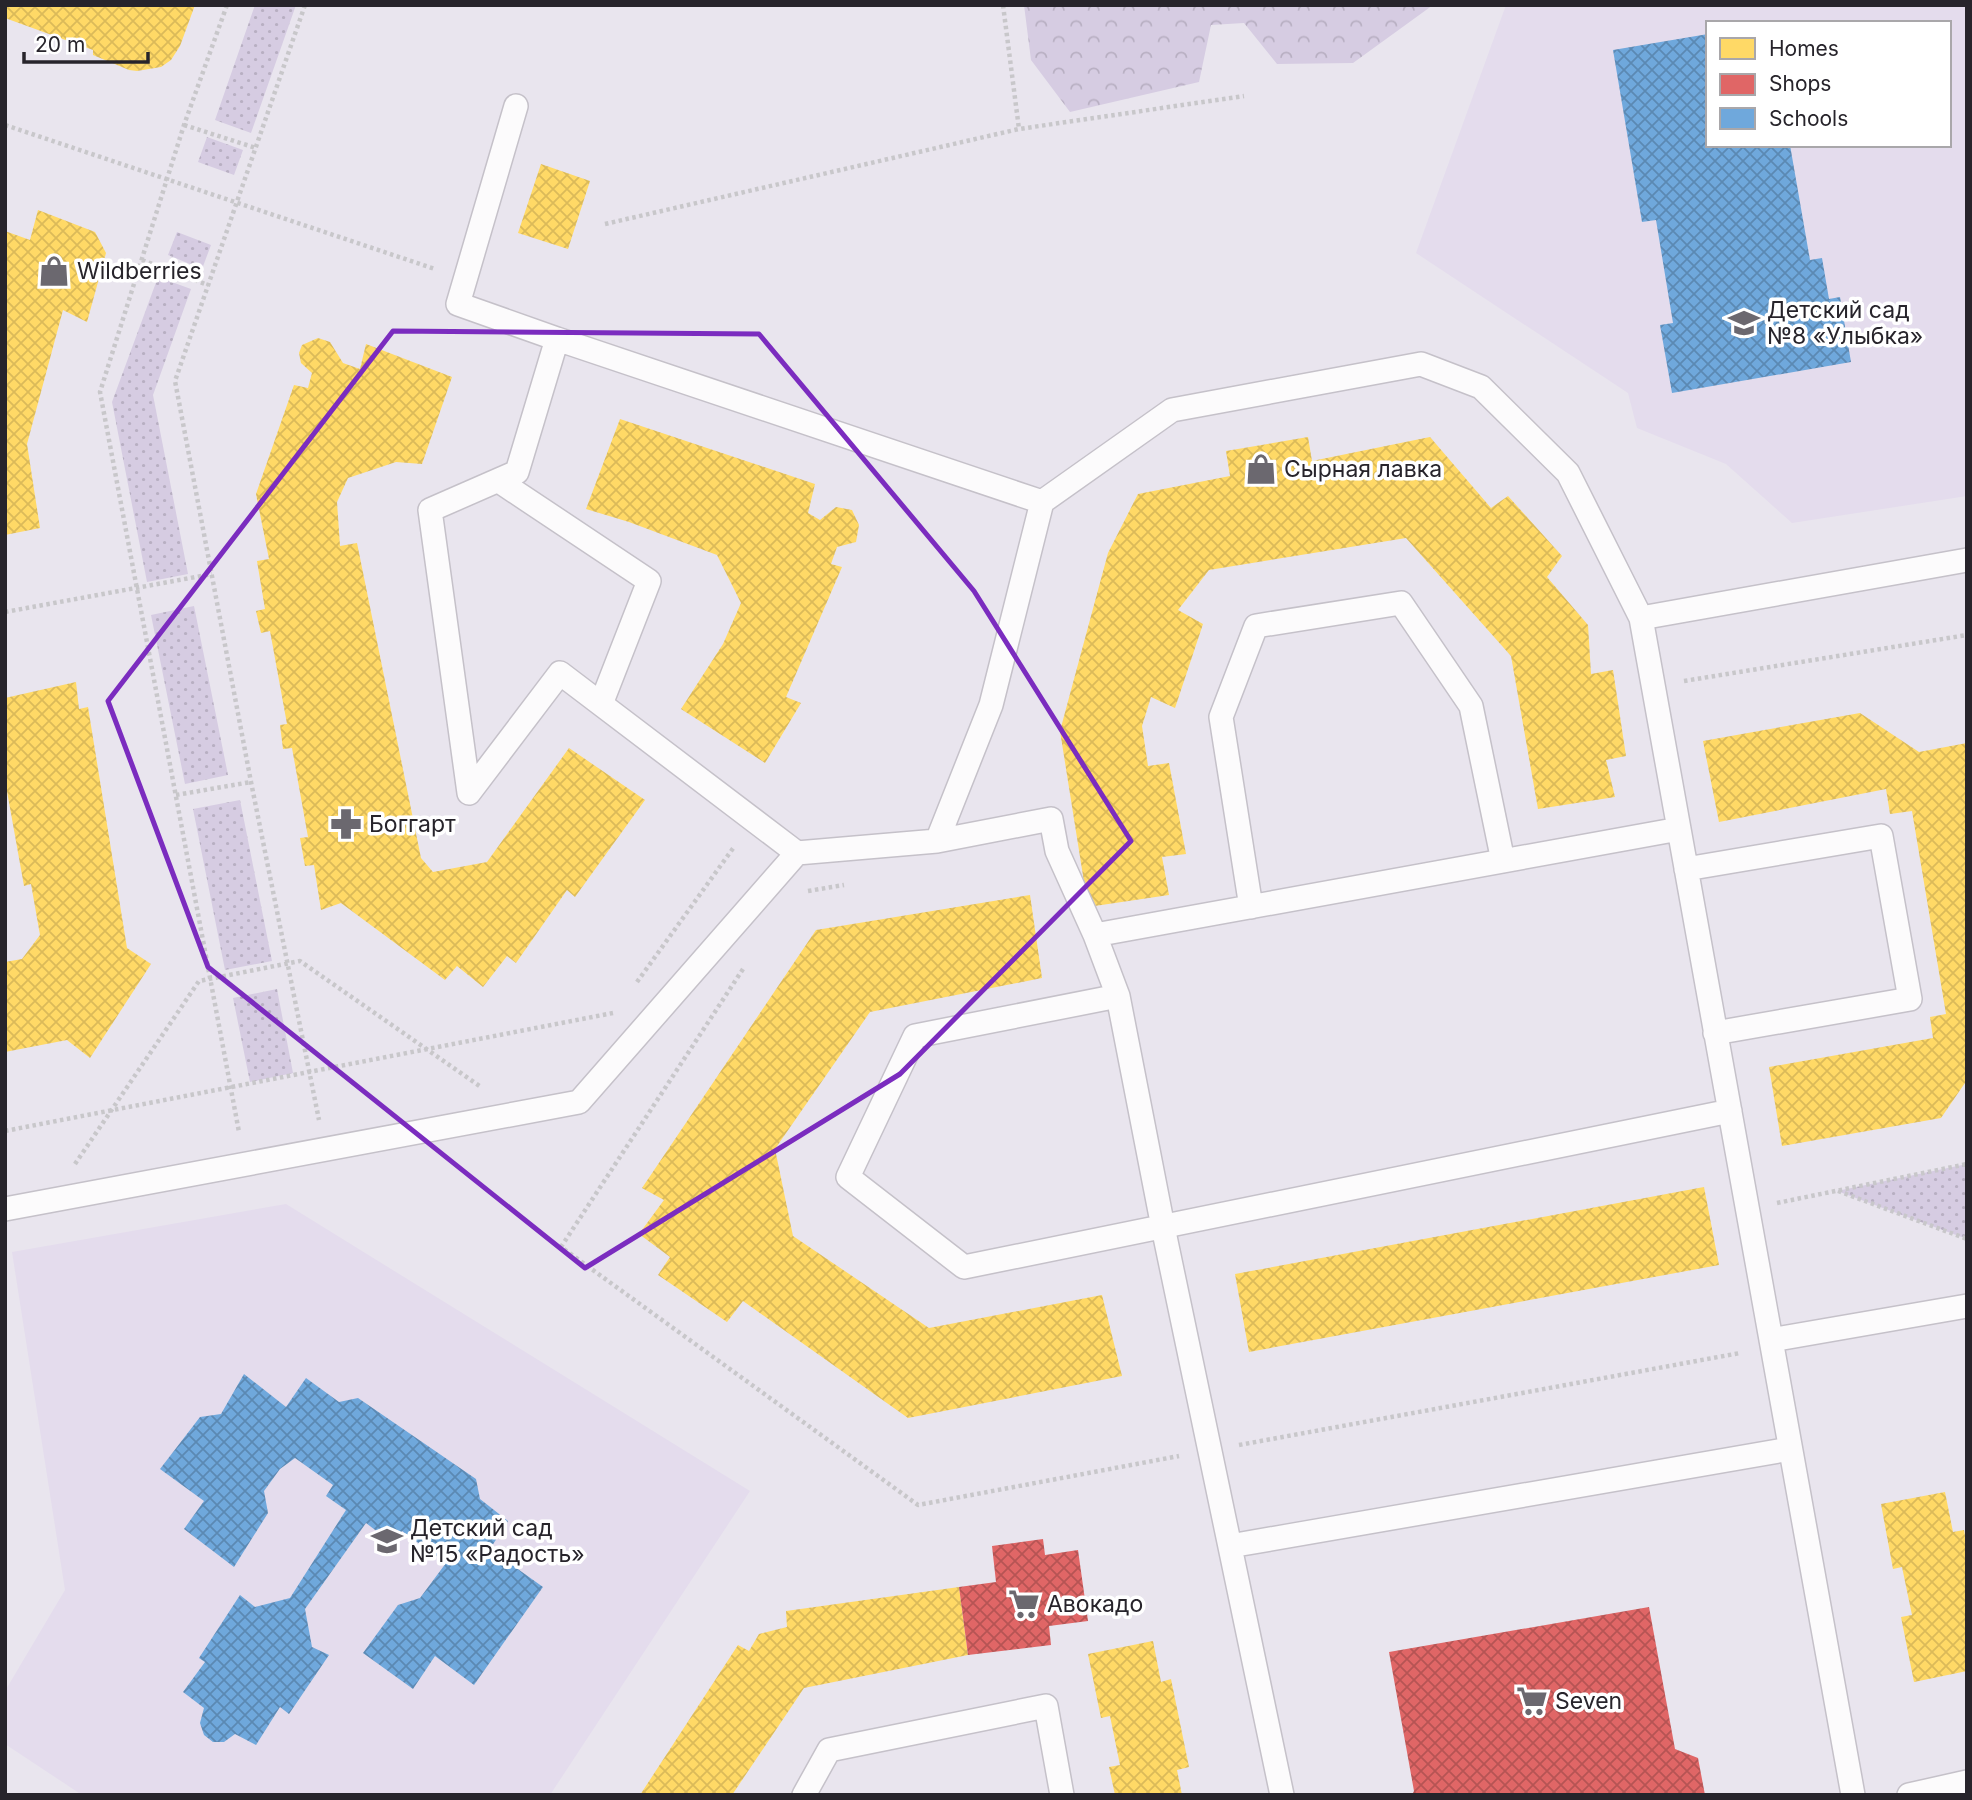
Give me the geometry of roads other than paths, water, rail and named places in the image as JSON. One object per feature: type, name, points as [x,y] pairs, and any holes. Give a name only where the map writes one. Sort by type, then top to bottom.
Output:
[{"type":"lane","points":[[516,106],[458,304],[1042,502]]},
{"type":"lane","points":[[557,339],[517,472],[430,510],[469,793],[560,673],[797,853],[937,841],[1051,819],[1057,850],[1095,935],[1118,996],[1163,1227],[1282,1795]]},
{"type":"lane","points":[[937,841],[991,705],[1042,502],[1172,410],[1421,364],[1481,387],[1568,472],[1641,618],[1853,1795]]},
{"type":"lane","points":[[499,481],[649,582],[601,704]]},
{"type":"lane","points":[[1641,618],[1967,560]]},
{"type":"lane","points":[[1251,907],[1221,717],[1255,626],[1401,603],[1471,706],[1503,861]]},
{"type":"lane","points":[[1095,935],[1679,830]]},
{"type":"lane","points":[[1686,869],[1881,835],[1910,999],[1715,1033]]},
{"type":"lane","points":[[5,1209],[579,1102],[797,853]]},
{"type":"lane","points":[[1118,996],[915,1035],[848,1177],[964,1267],[1730,1111]]},
{"type":"lane","points":[[1771,1340],[1967,1306]]},
{"type":"lane","points":[[1230,1546],[1790,1449]]},
{"type":"lane","points":[[804,1795],[829,1750],[1046,1706],[1062,1795]]},
{"type":"lane","points":[[1909,1795],[1967,1782]]},
{"type":"place","name":"Wildberries","points":[[54,271]]},
{"type":"place","name":"Детский сад №8 «Улыбка»","points":[[1744,323]]},
{"type":"place","name":"Сырная лавка","points":[[1261,469]]},
{"type":"place","name":"Боггарт","points":[[346,824]]},
{"type":"place","name":"Детский сад №15 «Радость»","points":[[387,1541]]},
{"type":"place","name":"Авокадо","points":[[1024,1604]]},
{"type":"place","name":"Seven","points":[[1532,1701]]}]
